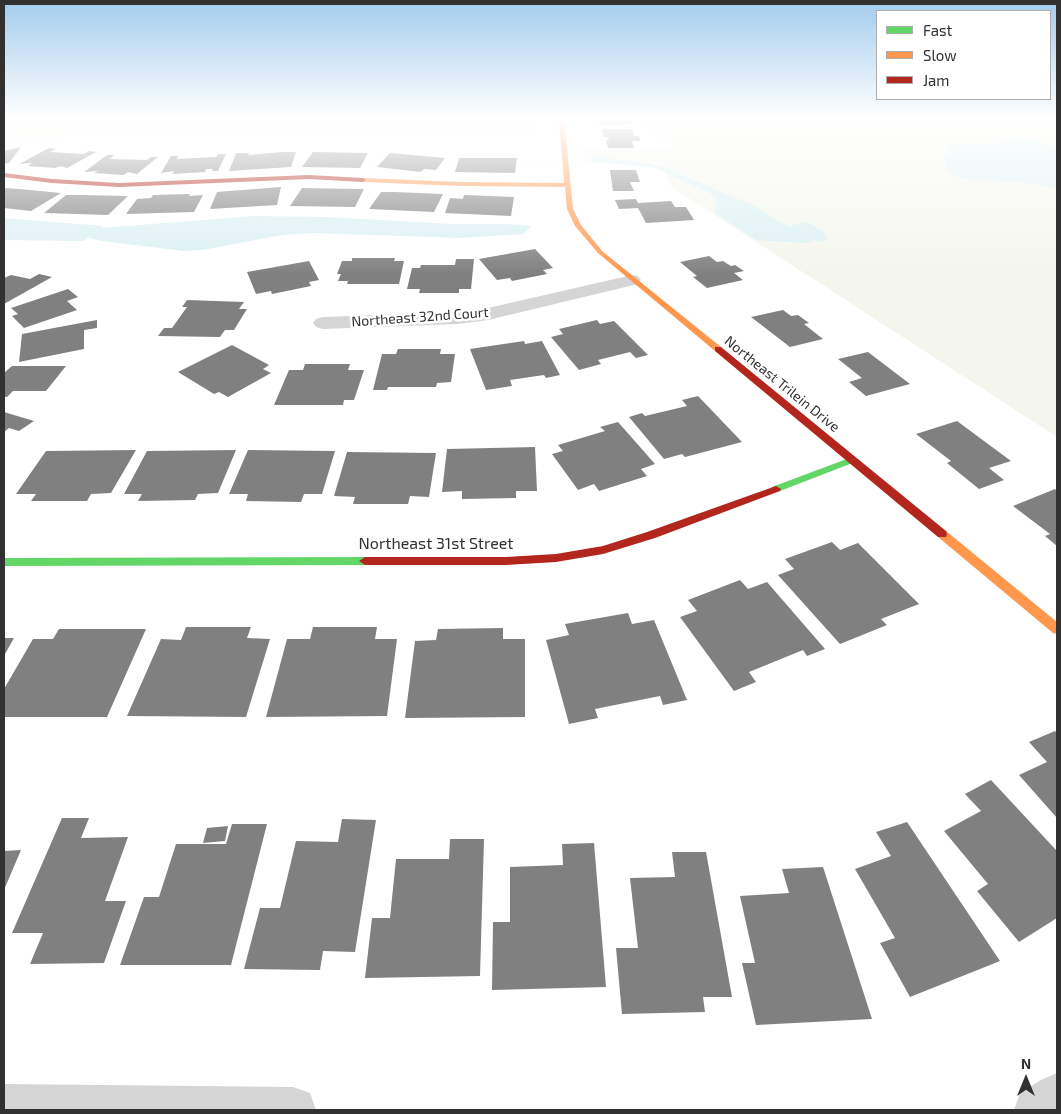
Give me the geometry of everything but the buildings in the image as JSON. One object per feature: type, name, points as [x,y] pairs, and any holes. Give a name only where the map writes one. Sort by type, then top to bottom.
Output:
[{"type":"street","name":"Northeast Trilein Drive","points":[[565,171],[570,209],[578,226],[600,252],[1057,629]]},
{"type":"street","points":[[4,175],[52,181],[119,185],[299,178],[358,178],[460,184],[566,185]]},
{"type":"street","name":"Northeast 32nd Court","points":[[324,323],[458,318],[488,314],[632,280]]},
{"type":"street","name":"Northeast 31st Street","points":[[4,562],[506,561],[556,558],[603,550],[651,535],[852,460]]},
{"type":"street","points":[[1037,1110],[1057,1096]]},
{"type":"street","points":[[4,1107],[294,1110]]},
{"type":"shaded area","points":[[662,171],[674,171],[752,204],[791,227],[794,224],[807,222],[822,231],[828,240],[817,242],[812,239],[812,242],[804,243],[756,240],[715,213],[716,198]]},
{"type":"shaded area","points":[[664,171],[1057,171],[1057,437],[673,188]]},
{"type":"shaded area","points":[[950,171],[1057,171],[1057,188],[1028,183],[961,179]]},
{"type":"shaded area","points":[[254,216],[329,217],[450,224],[526,225],[531,227],[523,234],[461,238],[313,233],[283,235],[202,250],[184,251],[102,241],[89,238],[91,235],[84,241],[4,240],[4,218],[103,226],[101,228]]},
{"type":"traffic: fast","points":[[776,489],[852,460]]},
{"type":"traffic: fast","points":[[4,562],[365,561]]},
{"type":"traffic: slow","points":[[566,171],[570,209],[578,226],[600,252],[718,349]]},
{"type":"traffic: slow","points":[[363,180],[460,184],[566,185]]},
{"type":"traffic: slow","points":[[942,534],[1057,629]]},
{"type":"traffic: jam","points":[[4,175],[52,181],[119,185],[309,177],[363,180]]},
{"type":"traffic: jam","points":[[718,349],[942,534]]},
{"type":"traffic: jam","points":[[365,561],[506,561],[556,558],[603,550],[651,535],[776,489]]}]
